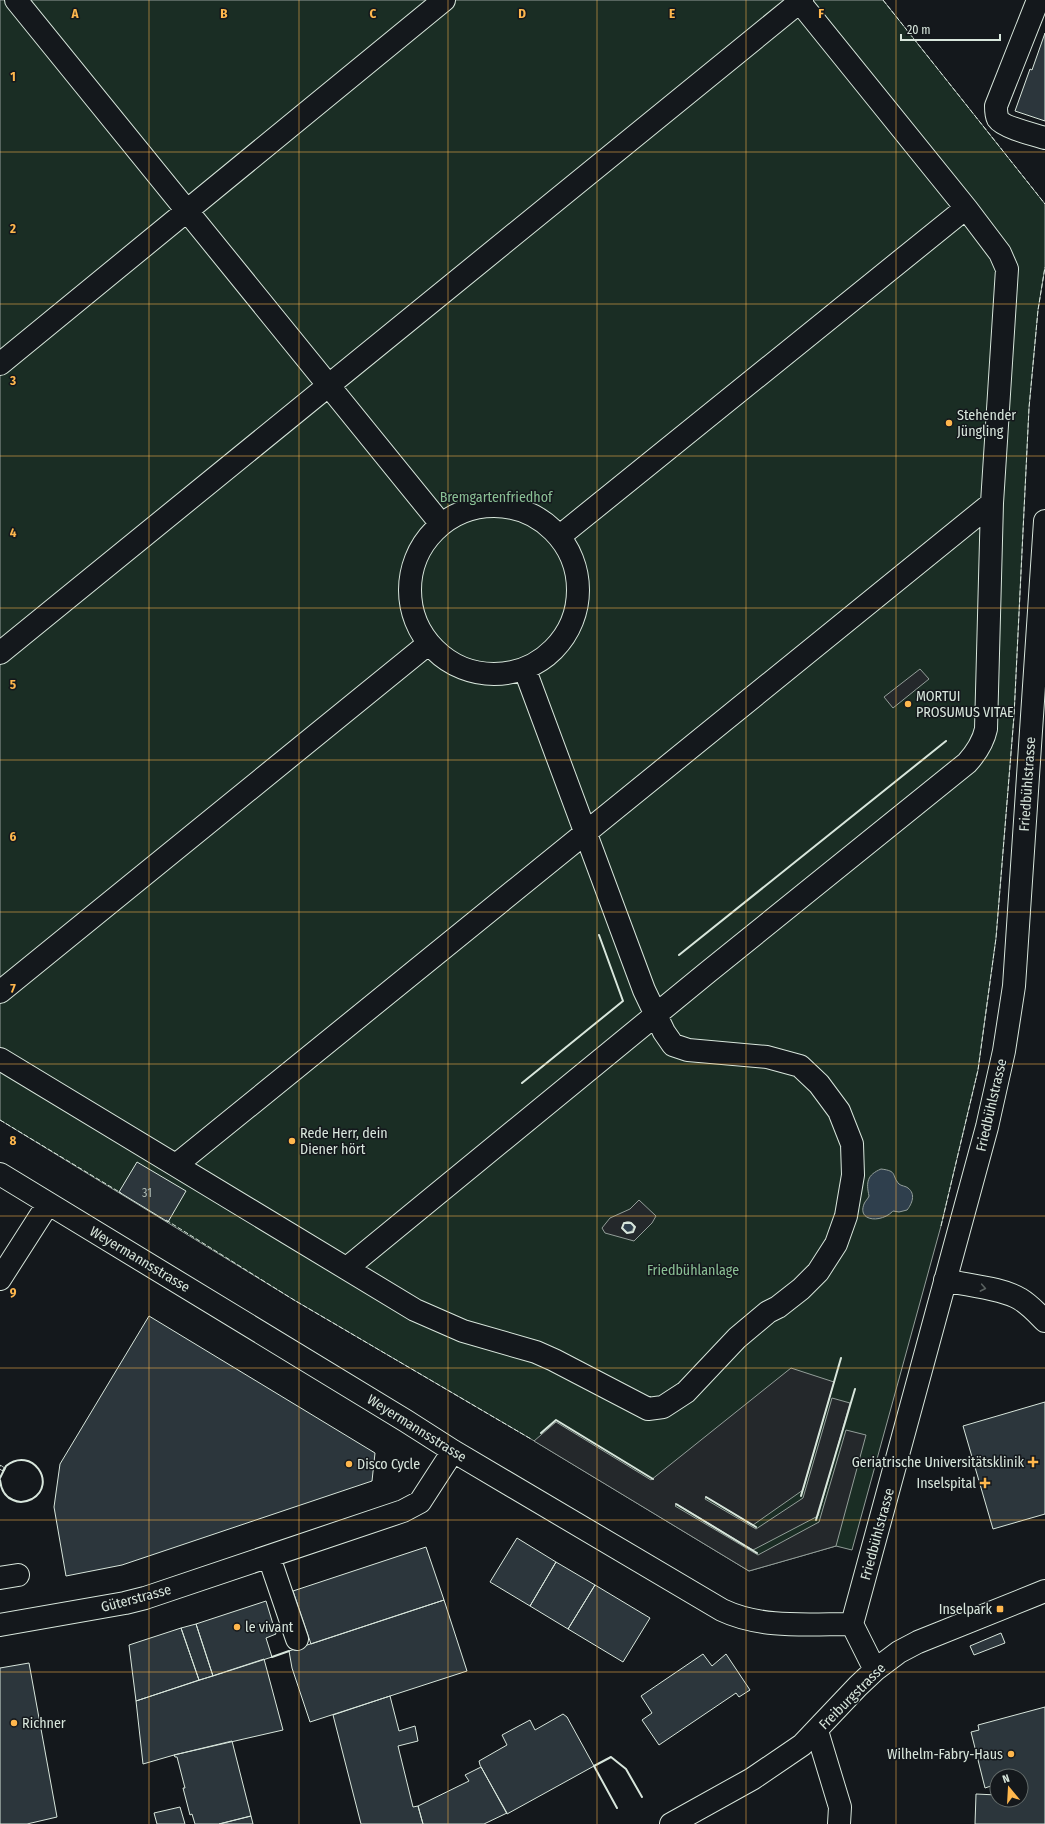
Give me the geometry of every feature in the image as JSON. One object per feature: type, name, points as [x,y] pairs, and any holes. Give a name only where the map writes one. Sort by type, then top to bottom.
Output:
[{"type":"street","points":[[16,0],[441,524]]},
{"type":"street","points":[[0,364],[444,0]]},
{"type":"street","points":[[1038,0],[996,106],[996,113],[998,120],[1004,125],[1045,138]]},
{"type":"street","points":[[0,653],[800,1],[966,208],[1000,253],[1007,268],[992,503],[986,729],[982,742],[975,755],[346,1268]]},
{"type":"street","points":[[560,536],[966,208]]},
{"type":"street","points":[[176,1165],[992,503]]},
{"type":"street","points":[[498,505],[512,507],[534,515],[553,528],[560,536],[573,562],[578,582],[577,605],[571,624],[560,644],[538,663],[525,670],[491,673],[467,669],[448,661],[428,644],[419,628],[414,612],[411,588],[415,562],[420,551],[427,540],[441,524],[468,510],[498,505]]},
{"type":"street","name":"Friedbühlstrasse","points":[[852,1624],[987,1127],[1004,1051],[1014,986],[1039,695],[1045,520]]},
{"type":"street","points":[[0,992],[428,644]]},
{"type":"street","points":[[0,1059],[415,1310],[463,1330],[536,1352],[648,1409],[663,1408],[686,1392],[737,1338],[768,1312],[778,1307],[801,1289],[818,1272],[836,1244],[846,1216],[853,1175],[852,1144],[835,1105],[819,1084],[800,1066],[767,1057],[688,1050],[673,1045],[664,1032],[644,990],[525,670]]},
{"type":"street","name":"Weyermannsstrasse","points":[[0,1174],[453,1451],[735,1616],[778,1623],[852,1624]]},
{"type":"street","points":[[0,1279],[48,1204]]},
{"type":"street","points":[[945,1280],[1000,1292],[1018,1298],[1031,1307],[1045,1321]]},
{"type":"street","name":"Güterstrasse","points":[[0,1625],[124,1603],[269,1557],[413,1507],[420,1502],[453,1451]]},
{"type":"street","points":[[269,1557],[297,1639]]},
{"type":"street","name":"Freiburgstrasse","points":[[671,1824],[752,1779],[802,1745],[817,1731],[858,1686],[875,1670],[899,1652],[918,1642],[1045,1591]]},
{"type":"street","points":[[852,1624],[875,1670]]},
{"type":"street","points":[[817,1731],[840,1807],[839,1824]]},
{"type":"green space","name":"Bremgartenfriedhof","points":[[0,0],[883,0],[1045,204],[1045,267],[1038,310],[1029,408],[1014,716],[996,938],[978,1070],[941,1226],[852,1550],[836,1546],[749,1571],[531,1439],[294,1300],[0,1120]]},
{"type":"shaded area","points":[[920,669],[929,679],[893,708],[884,697]]},
{"type":"shaded area","points":[[639,1200],[656,1216],[652,1223],[634,1241],[605,1233],[602,1228],[610,1218],[630,1209]]},
{"type":"shaded area","points":[[791,1368],[834,1382],[803,1490],[753,1525],[706,1497],[705,1499],[756,1529],[803,1498],[832,1398],[850,1403],[818,1516],[753,1550],[677,1504],[675,1506],[758,1555],[819,1522],[846,1430],[866,1435],[836,1546],[749,1571],[534,1441],[556,1422],[651,1480]]},
{"type":"water","points":[[881,1169],[892,1172],[899,1184],[907,1187],[913,1196],[907,1210],[899,1212],[893,1211],[883,1218],[872,1219],[864,1214],[864,1203],[869,1196],[868,1183],[870,1176]]},
{"type":"water","points":[[626,1222],[630,1222],[632,1223],[632,1231],[626,1232],[623,1229],[623,1225]]},
{"type":"building","points":[[1045,33],[1045,121],[1015,111]]},
{"type":"building","points":[[137,1162],[186,1191],[168,1222],[119,1192]]},
{"type":"building","points":[[149,1316],[375,1453],[372,1481],[122,1565],[66,1576],[54,1507],[60,1464]]},
{"type":"building","points":[[1045,1402],[1045,1514],[993,1529],[963,1426]]},
{"type":"building","points":[[517,1538],[556,1562],[530,1606],[490,1582]]},
{"type":"building","points":[[426,1547],[444,1600],[311,1644],[293,1591]]},
{"type":"building","points":[[556,1562],[595,1585],[568,1629],[530,1606]]},
{"type":"building","points":[[595,1585],[650,1618],[623,1662],[568,1629]]},
{"type":"building","points":[[444,1600],[467,1671],[310,1722],[292,1668],[289,1651]]},
{"type":"building","points":[[266,1601],[276,1634],[266,1638],[272,1657],[213,1676],[196,1624]]},
{"type":"building","points":[[196,1624],[213,1676],[199,1680],[181,1628]]},
{"type":"building","points":[[181,1628],[199,1680],[136,1701],[129,1645]]},
{"type":"building","points":[[1001,1633],[1005,1643],[974,1655],[970,1646]]},
{"type":"building","points":[[703,1654],[712,1666],[726,1654],[750,1690],[739,1697],[736,1693],[659,1745],[642,1720],[652,1713],[641,1696]]},
{"type":"building","points":[[264,1659],[283,1730],[174,1755],[143,1764],[136,1701]]},
{"type":"building","points":[[29,1663],[57,1817],[27,1824],[0,1824],[0,1668]]},
{"type":"building","points":[[390,1696],[399,1731],[415,1726],[418,1741],[398,1746],[413,1807],[418,1806],[423,1824],[361,1824],[333,1715]]},
{"type":"building","name":"Wilhelm-Fabry-Haus","points":[[1045,1707],[1045,1824],[975,1824],[976,1794],[989,1795],[989,1808],[1029,1808],[1029,1768],[989,1768],[989,1787],[985,1788],[971,1732],[979,1730],[978,1725]]},
{"type":"building","points":[[563,1714],[567,1717],[594,1766],[507,1814],[479,1761],[507,1745],[502,1735],[530,1720],[535,1730]]},
{"type":"building","points":[[232,1741],[251,1816],[219,1824],[195,1824],[192,1814],[190,1815],[177,1757],[174,1755]]},
{"type":"building","points":[[481,1767],[507,1813],[484,1824],[423,1824],[418,1806],[469,1781],[465,1775]]},
{"type":"building","points":[[180,1807],[185,1824],[157,1824],[154,1813]]},
{"type":"building","points":[[251,1816],[253,1824],[219,1824]]},
{"type":"fence","points":[[883,0],[1045,204]]},
{"type":"fence","points":[[941,1226],[978,1070],[996,938],[1014,716],[1029,408],[1038,310],[1045,267]]},
{"type":"fence","points":[[0,1120],[121,1193]]},
{"type":"fence","points":[[166,1220],[294,1300],[531,1439]]},
{"type":"wall","points":[[679,955],[946,741]]},
{"type":"wall","points":[[522,1083],[623,1001],[599,935]]},
{"type":"wall","points":[[624,1223],[631,1223],[635,1227],[633,1232],[627,1233],[622,1228],[624,1223]]},
{"type":"wall","points":[[801,1496],[841,1358]]},
{"type":"wall","points":[[816,1520],[855,1389]]},
{"type":"wall","points":[[541,1433],[556,1420],[653,1479]]},
{"type":"wall","points":[[0,1478],[6,1466],[16,1461],[25,1460],[33,1463],[38,1469],[42,1476],[43,1485],[32,1499],[20,1502],[10,1499],[6,1495],[2,1489],[0,1480]]},
{"type":"wall","points":[[706,1497],[756,1527]]},
{"type":"wall","points":[[676,1504],[757,1553]]},
{"type":"wall","points":[[272,1657],[289,1651]]},
{"type":"wall","points":[[617,1808],[594,1766],[611,1757],[626,1769],[642,1797]]},
{"type":"place","name":"Stehender Jüngling","points":[[949,423]]},
{"type":"place","name":"MORTUI PROSUMUS VITAE","points":[[908,704]]},
{"type":"place","name":"Rede Herr, dein Diener hört","points":[[292,1141]]},
{"type":"place","name":"Geriatrische Universitätsklinik","points":[[1033,1462]]},
{"type":"place","name":"Disco Cycle","points":[[349,1464]]},
{"type":"place","name":"Inselspital","points":[[985,1483]]},
{"type":"place","name":"Inselpark","points":[[1000,1609]]},
{"type":"place","name":"le vivant","points":[[237,1627]]},
{"type":"place","name":"Richner","points":[[14,1723]]},
{"type":"place","name":"Wilhelm-Fabry-Haus","points":[[1011,1754]]},
{"type":"park label","name":"Friedbühlanlage","points":[[693,1270]]}]
